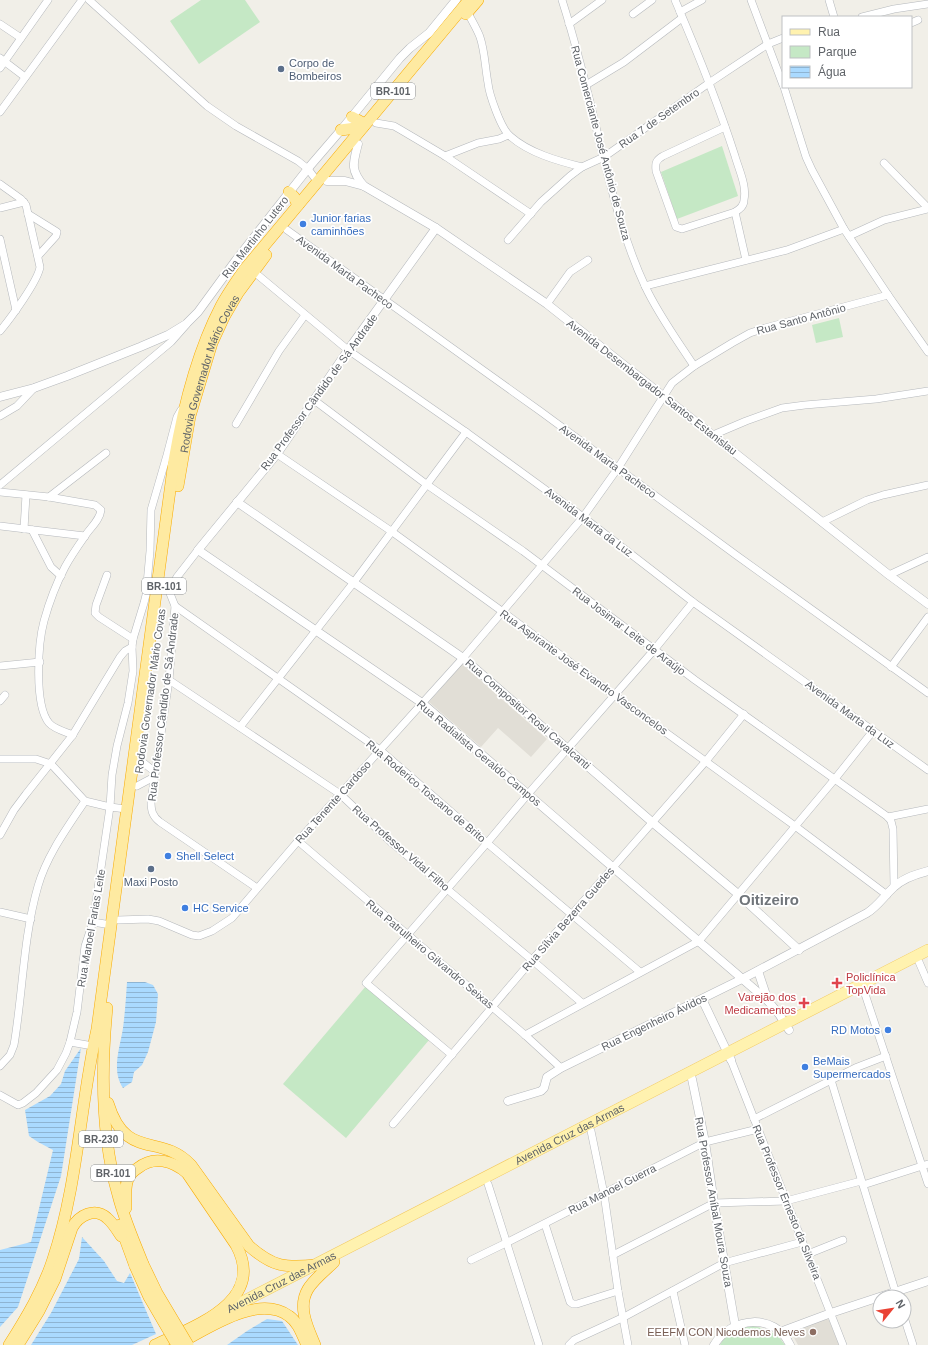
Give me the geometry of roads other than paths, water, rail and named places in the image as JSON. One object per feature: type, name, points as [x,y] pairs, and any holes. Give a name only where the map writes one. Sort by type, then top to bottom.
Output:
[{"type":"highway","name":"Rodovia Governador Mário Covas","points":[[97,1029],[137,786],[190,416],[212,343],[224,317],[253,271],[286,230],[322,181],[469,0]]},
{"type":"highway","name":"Rodovia Governador Mário Covas","points":[[188,1345],[139,1265],[117,1194],[109,1151],[104,1105],[106,1015],[126,809],[174,461],[181,422],[194,371],[205,342],[221,306],[244,270],[298,205],[358,144],[368,125],[478,0]]},
{"type":"highway","points":[[352,117],[368,125]]},
{"type":"highway","points":[[341,130],[368,125]]},
{"type":"highway","points":[[289,192],[294,197],[298,205]]},
{"type":"highway","points":[[8,1345],[24,1322],[39,1292],[53,1260],[65,1218],[76,1163],[93,1046],[97,1029]]},
{"type":"highway","name":"BR-230","points":[[97,1029],[96,1098],[102,1152],[111,1196],[127,1246],[139,1265],[149,1297],[176,1345]]},
{"type":"highway","points":[[104,1079],[111,1112],[114,1121],[120,1130],[128,1137],[139,1143],[170,1151],[186,1159],[249,1246],[259,1255],[271,1262],[285,1266],[296,1267],[316,1265]]},
{"type":"highway","points":[[127,1224],[125,1194],[129,1177],[140,1166],[149,1162],[158,1160],[169,1162],[179,1166],[187,1173],[242,1255],[244,1276],[239,1291],[233,1299],[211,1317],[155,1345]]},
{"type":"highway","points":[[18,1345],[39,1311],[55,1279],[72,1228],[79,1218],[84,1215],[95,1213],[101,1214],[106,1217],[127,1246]]},
{"type":"highway","points":[[315,1345],[304,1315],[303,1302],[308,1288],[334,1262]]},
{"type":"highway","points":[[176,1345],[237,1313],[267,1308],[289,1316],[299,1327],[307,1345]]},
{"type":"main road","name":"Avenida Cruz das Armas","points":[[787,1027],[928,950]]},
{"type":"main road","name":"Avenida Cruz das Armas","points":[[211,1317],[729,1056],[864,991],[924,960]]},
{"type":"main road","name":"Avenida Cruz das Armas","points":[[237,1313],[692,1079],[729,1056]]},
{"type":"street","points":[[0,68],[2,60],[21,38],[48,0]]},
{"type":"street","points":[[0,112],[82,0]]},
{"type":"street","points":[[89,0],[220,115],[236,126],[298,161],[322,181]]},
{"type":"street","name":"Rua Martinho Lutero","points":[[0,397],[34,388],[140,347],[173,333],[186,324],[198,312],[289,192],[405,52],[428,33],[456,0]]},
{"type":"street","name":"Rua Comerciante José Antônio de Souza","points":[[562,0],[620,219],[632,255],[645,286],[656,306],[694,366]]},
{"type":"street","points":[[569,24],[602,0]]},
{"type":"street","points":[[633,14],[652,0]]},
{"type":"street","points":[[675,0],[709,83],[725,127],[743,183],[745,194],[743,206],[735,212],[682,229],[676,227],[656,171],[656,162],[663,156],[725,127]]},
{"type":"street","points":[[586,86],[624,62],[681,15],[702,0]]},
{"type":"street","points":[[751,0],[782,83]]},
{"type":"street","points":[[829,0],[834,16]]},
{"type":"street","points":[[866,16],[894,9],[928,4]]},
{"type":"street","points":[[468,13],[480,38],[484,54],[490,96],[508,135],[524,146],[561,162],[582,167]]},
{"type":"street","points":[[912,23],[918,20]]},
{"type":"street","points":[[0,24],[21,38]]},
{"type":"street","name":"Rua 7 de Setembro","points":[[508,240],[552,191],[582,167],[604,157],[709,83],[768,44],[782,38]]},
{"type":"street","points":[[2,60],[25,77]]},
{"type":"street","points":[[784,88],[806,157],[844,228],[928,352]]},
{"type":"street","points":[[368,125],[398,128],[445,156],[531,214]]},
{"type":"street","points":[[445,156],[478,143],[499,139],[508,135]]},
{"type":"street","name":"Avenida Desembargador Santos Estanislau","points":[[358,144],[353,161],[353,168],[355,174],[364,186]]},
{"type":"street","points":[[849,236],[884,220],[928,209],[884,163]]},
{"type":"street","name":"Avenida Desembargador Santos Estanislau","points":[[322,181],[345,181],[364,186],[436,228],[547,304],[889,575],[928,604]]},
{"type":"street","points":[[0,184],[24,202],[40,266],[38,275],[16,310],[0,331]]},
{"type":"street","points":[[0,208],[24,202]]},
{"type":"street","points":[[735,212],[746,260]]},
{"type":"street","points":[[28,214],[57,232],[56,236],[38,256]]},
{"type":"street","name":"Rua Professor Cândido de Sá Andrade","points":[[166,590],[278,454],[348,350],[385,301],[436,228]]},
{"type":"street","points":[[645,286],[787,250],[844,228]]},
{"type":"street","name":"Avenida Marta Pacheco","points":[[286,230],[928,693]]},
{"type":"street","points":[[0,239],[16,310]]},
{"type":"street","points":[[547,304],[570,272],[588,260]]},
{"type":"street","name":"Avenida Marta da Luz","points":[[253,271],[348,350],[584,516],[693,602],[928,770]]},
{"type":"street","name":"Rua Santo Antônio","points":[[584,516],[618,468],[672,383],[694,366],[750,333],[888,295]]},
{"type":"street","points":[[236,424],[279,351],[305,315]]},
{"type":"street","points":[[0,486],[171,342],[186,324]]},
{"type":"street","points":[[0,416],[17,406],[34,388]]},
{"type":"street","points":[[712,435],[782,408],[876,399],[928,392]]},
{"type":"street","name":"Rua Josimar Leite de Araújo","points":[[314,400],[426,484],[503,536],[654,650],[834,780],[888,817]]},
{"type":"street","name":"Rua Manoel Farias Leite","points":[[0,1095],[18,1105],[23,1103],[36,1093],[57,1070],[70,1042],[77,1012],[85,946],[93,922],[110,807],[112,775],[130,691],[133,671],[133,639],[144,603],[149,574],[150,510],[177,417],[185,404]]},
{"type":"street","points":[[240,727],[354,582],[466,432]]},
{"type":"street","points":[[49,497],[106,453]]},
{"type":"street","name":"Rua Aspirante José Evandro Vasconcelos","points":[[278,454],[391,531],[503,612],[887,895]]},
{"type":"street","points":[[822,522],[867,500],[928,485]]},
{"type":"street","points":[[0,492],[49,497],[95,505],[100,510],[100,515],[85,536],[61,576],[44,622],[40,662],[40,697],[46,717],[51,725],[73,735]]},
{"type":"street","points":[[24,529],[26,494]]},
{"type":"street","name":"Rua Compositor Rosil Cavalcanti","points":[[237,502],[463,658],[652,822],[738,894],[800,950]]},
{"type":"street","name":"Rua Tenente Cardoso","points":[[114,922],[148,918],[192,935],[204,935],[232,918],[298,841],[463,658],[584,516]]},
{"type":"street","points":[[0,526],[85,536]]},
{"type":"street","points":[[32,530],[51,567],[61,576]]},
{"type":"street","name":"Rua Radialista Geraldo Campos","points":[[198,550],[422,703],[768,1001]]},
{"type":"street","points":[[889,575],[928,557]]},
{"type":"street","points":[[107,575],[96,605],[95,613],[133,639]]},
{"type":"street","points":[[166,590],[175,606]]},
{"type":"street","points":[[452,1055],[366,983],[654,650],[693,602]]},
{"type":"street","name":"Rua Professor Cândido de Sá Andrade","points":[[175,606],[168,680],[151,810],[156,818],[257,888]]},
{"type":"street","name":"Rua Roderico Toscano de Brito","points":[[175,606],[380,750],[487,843],[640,972]]},
{"type":"street","points":[[891,667],[928,617]]},
{"type":"street","points":[[0,835],[14,810],[73,735],[120,658],[125,651],[132,647]]},
{"type":"street","points":[[0,666],[40,662]]},
{"type":"street","name":"Rua Professor Vidal Filho","points":[[168,680],[340,794],[392,843],[582,1003]]},
{"type":"street","points":[[130,691],[142,694]]},
{"type":"street","points":[[0,701],[5,694]]},
{"type":"street","name":"Rua Sílvia Bezerra Guedes","points":[[393,1124],[532,960],[706,761],[744,714]]},
{"type":"street","points":[[525,1035],[699,941],[834,780],[873,731]]},
{"type":"street","points":[[0,758],[36,759],[51,764],[84,801],[126,809]]},
{"type":"street","points":[[137,786],[155,774],[140,760]]},
{"type":"street","points":[[0,1066],[10,1055],[14,1045],[24,956],[38,886],[60,840],[84,801]]},
{"type":"street","points":[[888,817],[928,809]]},
{"type":"street","points":[[888,817],[892,821],[893,829],[894,886]]},
{"type":"street","name":"Rua Patrulheiro Gilvandro Seixas","points":[[298,841],[525,1035],[561,1068]]},
{"type":"street","name":"Rua Engenheiro Ávidos","points":[[508,1101],[543,1090],[547,1077],[561,1068],[800,950],[873,909],[894,886],[910,876],[928,870]]},
{"type":"street","points":[[0,912],[31,919]]},
{"type":"street","points":[[93,922],[114,922]]},
{"type":"street","points":[[924,960],[928,983]]},
{"type":"street","points":[[758,971],[768,1001],[787,1027]]},
{"type":"street","points":[[864,991],[925,1165],[928,1184]]},
{"type":"street","points":[[702,999],[729,1056]]},
{"type":"street","points":[[70,1042],[93,1046]]},
{"type":"street","name":"Rua Professor Ernesto da Silveira","points":[[729,1056],[843,1345]]},
{"type":"street","points":[[754,1119],[855,1068],[886,1056]]},
{"type":"street","name":"Rua Professor Aníbal Moura Souza","points":[[692,1079],[705,1142],[735,1325]]},
{"type":"street","points":[[830,1080],[894,1289]]},
{"type":"street","name":"Rua Manoel Guerra","points":[[471,1260],[546,1224],[705,1142],[758,1130]]},
{"type":"street","points":[[591,1131],[604,1194],[618,1291],[628,1345]]},
{"type":"street","points":[[613,1255],[714,1203],[786,1201],[862,1183],[925,1165]]},
{"type":"street","points":[[488,1184],[539,1345]]},
{"type":"street","points":[[546,1224],[570,1302],[577,1304],[618,1291]]},
{"type":"street","points":[[808,1254],[843,1240]]},
{"type":"street","points":[[561,1345],[570,1343],[624,1317],[724,1263],[802,1242]]},
{"type":"street","points":[[910,1289],[928,1281]]},
{"type":"street","points":[[673,1291],[685,1345]]},
{"type":"street","points":[[780,1332],[831,1313],[872,1302]]},
{"type":"street","points":[[714,1345],[720,1336],[735,1325],[747,1322],[759,1322],[770,1325],[780,1332],[790,1345]]},
{"type":"street","points":[[908,1329],[914,1345]]},
{"type":"water","points":[[127,982],[145,982],[153,985],[158,994],[156,1022],[148,1052],[142,1065],[134,1072],[132,1082],[123,1088],[119,1081],[117,1059],[124,1022]]},
{"type":"water","points":[[81,1048],[61,1176],[18,1307],[0,1327],[0,1250],[31,1242],[53,1150],[29,1136],[25,1110],[50,1096],[61,1084],[65,1071]]},
{"type":"water","points":[[82,1237],[104,1261],[117,1281],[124,1283],[130,1273],[156,1334],[132,1345],[31,1345],[51,1313],[79,1259]]},
{"type":"water","points":[[267,1319],[282,1321],[298,1345],[227,1345],[247,1331]]},
{"type":"place","name":"Corpo de Bombeiros","points":[[281,69]]},
{"type":"place","name":"Junior farias caminhões","points":[[303,224]]},
{"type":"place","name":"Shell Select","points":[[168,856]]},
{"type":"place","name":"Maxi Posto","points":[[151,869]]},
{"type":"place","name":"HC Service","points":[[185,908]]},
{"type":"place","name":"Policlínica TopVida","points":[[837,983]]},
{"type":"place","name":"Varejão dos Medicamentos","points":[[804,1003]]},
{"type":"place","name":"RD Motos","points":[[888,1030]]},
{"type":"place","name":"BeMais Supermercados","points":[[805,1067]]},
{"type":"place","name":"EEEFM CON Nicodemos Neves","points":[[813,1332]]},
{"type":"district","name":"Oitizeiro","points":[[769,900]]}]
